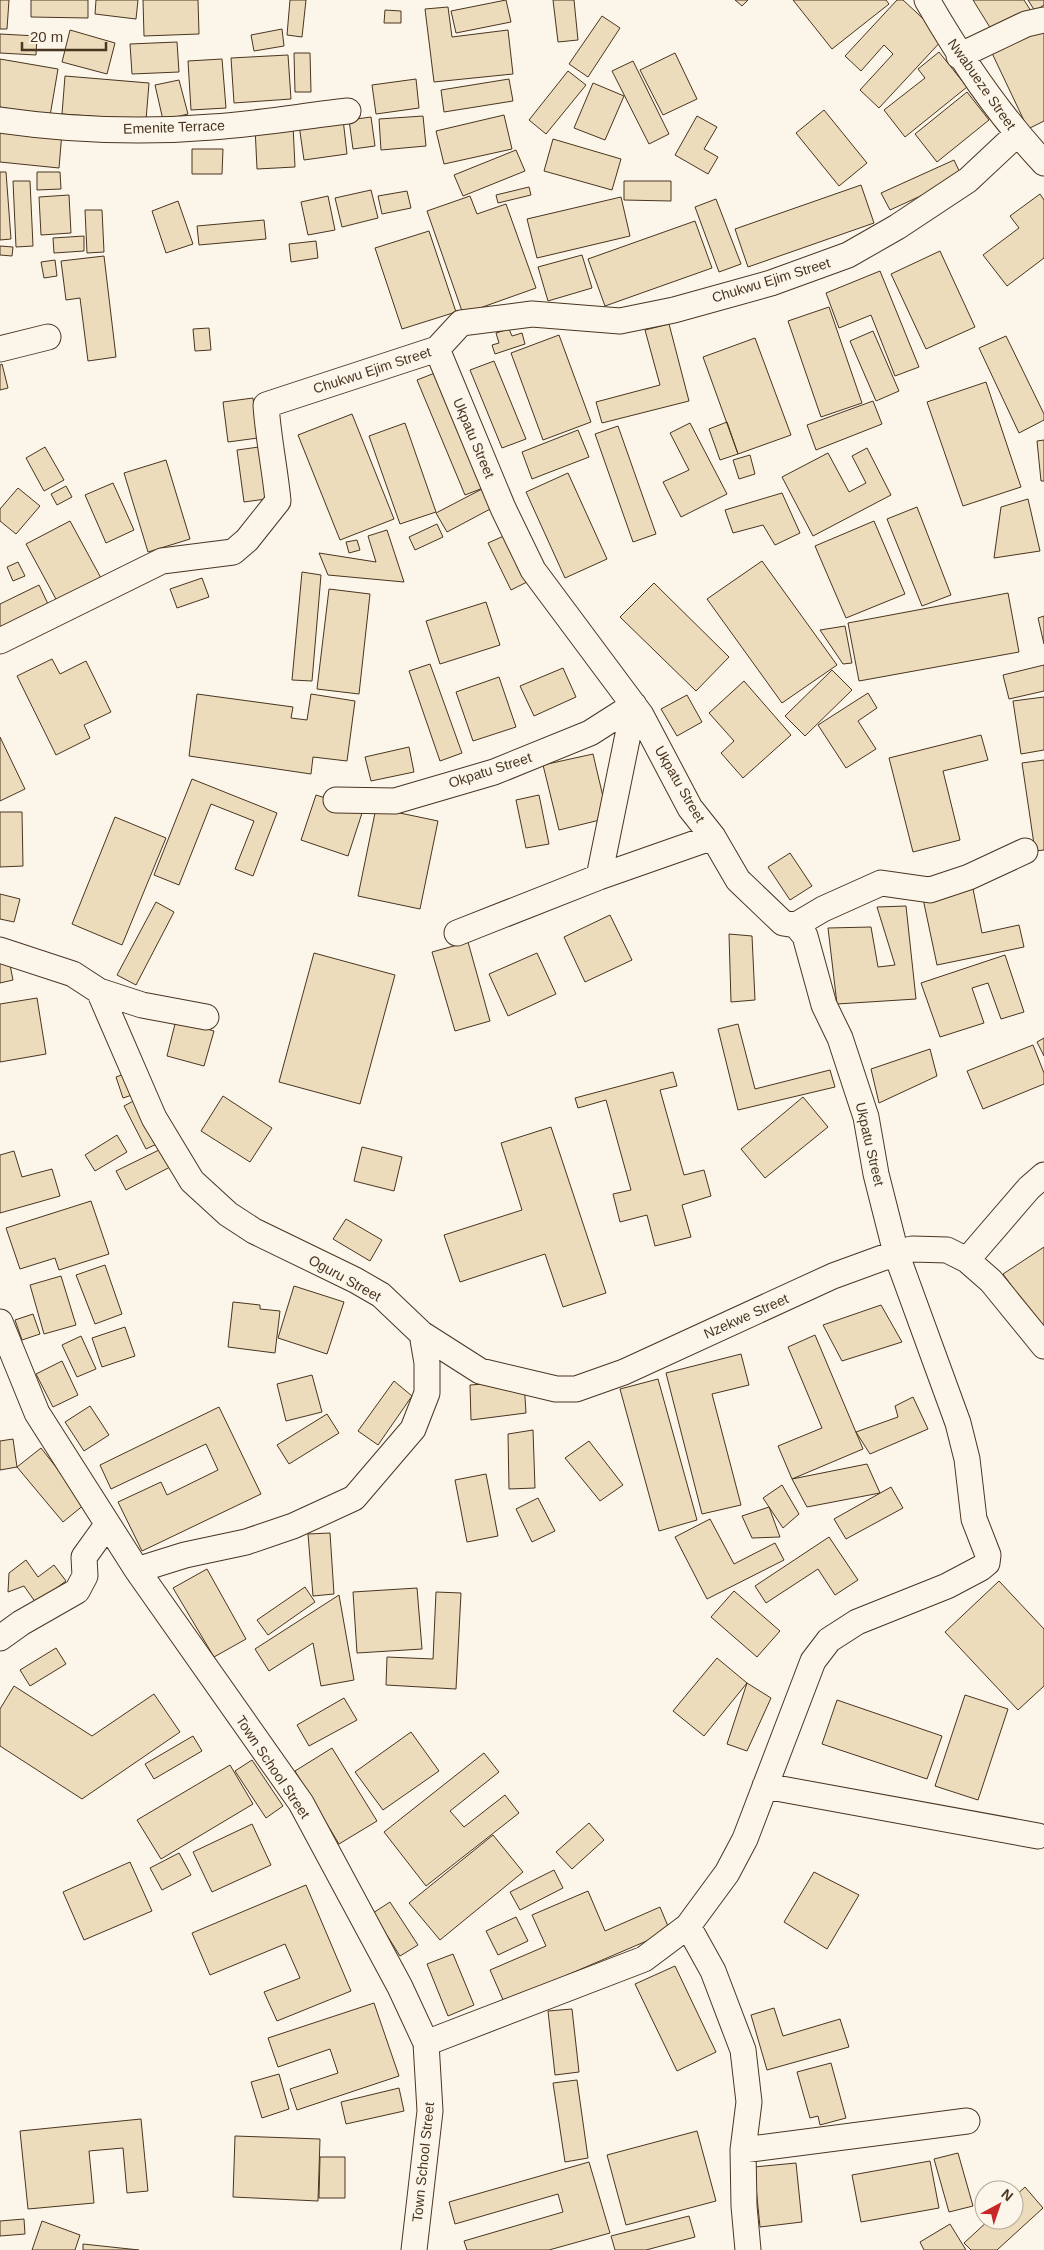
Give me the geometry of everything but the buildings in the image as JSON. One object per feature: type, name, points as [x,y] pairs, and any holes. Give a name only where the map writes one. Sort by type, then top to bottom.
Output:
[{"type":"street","name":"Nwabueze Street","points":[[927,0],[959,56],[1017,134],[1044,163]]},
{"type":"street","points":[[959,56],[1026,24],[1044,20]]},
{"type":"street","name":"Emenite Terrace","points":[[0,120],[57,128],[158,130],[213,127],[348,111]]},
{"type":"street","name":"Chukwu Ejim Street","points":[[0,641],[162,561],[233,552],[247,540],[278,501],[266,405],[437,349],[461,323],[532,314],[620,321],[674,310],[771,283],[848,256],[897,227],[968,180],[1017,134]]},
{"type":"street","points":[[0,349],[48,337]]},
{"type":"street","name":"Ukpatu Street","points":[[437,349],[503,508],[533,570],[634,705],[690,808],[713,837],[738,880],[782,923],[796,925],[805,936],[824,1005],[840,1038],[866,1117],[876,1174],[896,1253],[958,1423],[967,1459],[974,1519],[988,1555],[987,1563],[947,1586],[857,1622],[829,1640],[813,1661],[765,1786]]},
{"type":"street","points":[[599,877],[634,705]]},
{"type":"street","name":"Okpatu Street","points":[[336,800],[395,801],[494,772],[590,733],[634,705]]},
{"type":"street","points":[[457,933],[599,877],[713,837]]},
{"type":"street","points":[[796,925],[823,909],[881,884],[930,890],[969,878],[1025,852]]},
{"type":"street","points":[[0,950],[73,974],[99,991],[142,1005],[206,1017]]},
{"type":"street","name":"Oguru Street","points":[[99,991],[154,1118],[192,1181],[228,1214],[254,1231],[355,1280],[380,1295],[422,1334]]},
{"type":"street","points":[[967,1260],[1030,1188],[1044,1175]]},
{"type":"street","name":"Nzekwe Street","points":[[422,1334],[480,1371],[556,1389],[576,1389],[624,1372],[833,1276],[912,1249],[947,1250],[967,1260],[991,1281],[1044,1346]]},
{"type":"street","name":"Town School Street","points":[[0,1322],[37,1413],[107,1525],[136,1570],[301,1803],[400,1987],[426,2043],[430,2111],[414,2250]]},
{"type":"street","points":[[136,1570],[186,1555],[246,1542],[293,1526],[354,1498],[413,1429],[427,1393],[427,1363],[422,1334]]},
{"type":"street","points":[[0,1638],[21,1623],[77,1591],[85,1576],[84,1557],[107,1525]]},
{"type":"street","points":[[426,2043],[644,1958],[688,1926],[727,1873],[745,1839],[765,1786],[1038,1836]]},
{"type":"street","points":[[688,1926],[713,1971],[743,2050],[749,2102],[743,2150],[744,2206],[748,2250]]},
{"type":"street","points":[[743,2150],[967,2121]]}]
